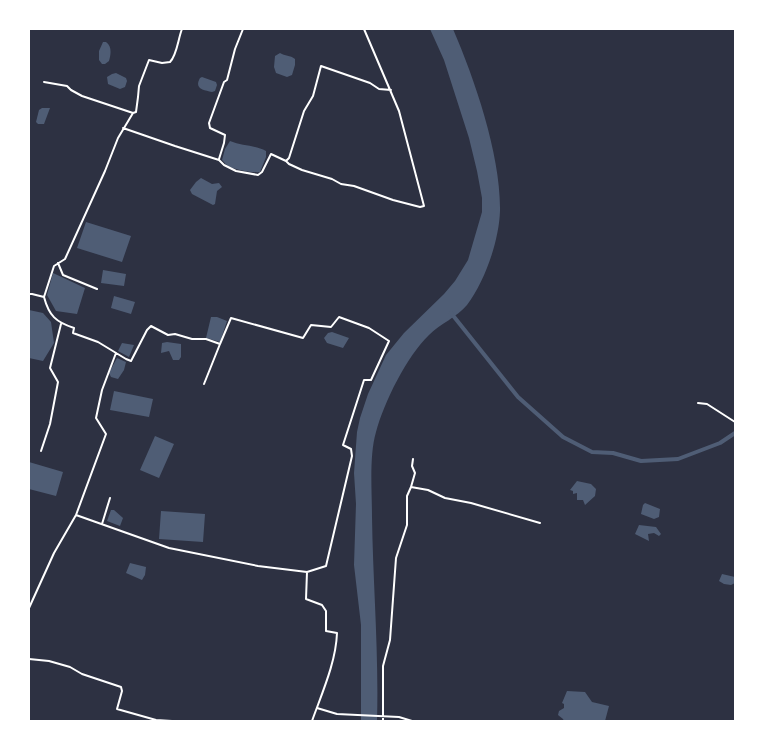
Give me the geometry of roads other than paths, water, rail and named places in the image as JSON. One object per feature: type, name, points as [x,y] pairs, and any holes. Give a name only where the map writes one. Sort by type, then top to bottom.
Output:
[{"type":"street","points":[[182,29],[176,45],[174,58],[170,62],[162,63],[148,60],[138,86],[136,112],[132,113],[123,128],[65,259],[54,266],[44,297],[47,310],[61,324],[74,328],[73,332],[98,342],[126,359],[131,360],[147,330],[151,326],[168,335],[175,334],[192,339],[206,339],[220,344]]},
{"type":"street","points":[[219,160],[226,135],[210,128],[209,123],[224,82],[227,80],[235,49],[243,29]]},
{"type":"street","points":[[123,128],[219,160],[224,165],[236,171],[258,174],[262,172],[270,154],[302,170],[332,179],[341,184],[365,190],[393,200],[420,207],[424,206],[401,117],[364,29]]},
{"type":"street","points":[[286,161],[289,158],[304,111],[313,96],[321,66],[370,83],[379,89],[390,90]]},
{"type":"street","points":[[44,82],[67,86],[82,96],[132,113]]},
{"type":"street","points":[[58,263],[63,275],[97,289]]},
{"type":"street","points":[[29,294],[44,297]]},
{"type":"street","points":[[76,515],[169,548],[258,566],[307,572],[326,566],[352,456],[351,449],[343,445],[364,380],[371,380],[389,341],[369,328],[339,317],[331,327],[311,325],[303,338],[231,318],[204,384]]},
{"type":"street","points":[[41,451],[54,408],[58,382],[50,368],[61,324]]},
{"type":"street","points":[[29,608],[54,553],[76,515],[106,434],[96,418],[102,390],[116,353]]},
{"type":"street","points":[[698,403],[707,404],[735,422]]},
{"type":"street","points":[[383,721],[383,666],[390,640],[396,558],[407,525],[408,496],[415,473],[412,466],[413,459]]},
{"type":"street","points":[[411,487],[428,490],[445,498],[471,503],[540,523]]},
{"type":"street","points":[[102,524],[110,498]]},
{"type":"street","points":[[307,572],[306,599],[322,605],[326,610],[326,631],[337,633],[336,644],[312,721]]},
{"type":"street","points":[[29,659],[49,660],[70,667],[82,674],[121,687],[122,691],[117,709],[156,720],[172,721]]},
{"type":"street","points":[[317,708],[336,714],[399,717],[412,721]]},
{"type":"water","points":[[430,29],[453,29],[470,71],[485,118],[496,167],[499,189],[499,223],[490,260],[474,295],[463,309],[429,335],[413,355],[390,394],[376,432],[372,452],[371,474],[377,670],[377,721],[361,721],[361,625],[354,565],[356,504],[354,473],[357,432],[360,418],[368,394],[386,355],[404,333],[444,294],[455,281],[468,260],[482,212],[482,198],[469,138],[444,60]]},
{"type":"water","points":[[103,42],[108,44],[110,50],[109,61],[105,64],[102,64],[99,60],[99,51]]},
{"type":"water","points":[[280,53],[295,59],[292,75],[287,77],[276,73],[274,67],[275,56]]},
{"type":"water","points":[[116,73],[126,78],[127,81],[125,87],[120,89],[108,84],[107,77]]},
{"type":"water","points":[[202,77],[216,82],[217,85],[215,91],[205,91],[199,87],[198,82]]},
{"type":"water","points":[[42,108],[50,108],[44,124],[38,124],[36,122],[39,110]]},
{"type":"water","points":[[230,141],[266,151],[266,157],[260,172],[230,167],[222,160],[225,149]]},
{"type":"water","points":[[201,178],[212,184],[219,183],[222,187],[217,191],[215,204],[213,205],[192,194],[190,190]]},
{"type":"water","points":[[86,222],[131,236],[122,262],[77,248]]},
{"type":"water","points":[[103,270],[126,274],[124,286],[101,283]]},
{"type":"water","points":[[53,273],[85,288],[77,314],[56,311],[47,295]]},
{"type":"water","points":[[114,296],[135,302],[131,314],[111,308]]},
{"type":"water","points":[[29,310],[43,313],[51,322],[54,343],[43,361],[29,358]]},
{"type":"water","points":[[211,317],[217,317],[227,321],[220,342],[206,338]]},
{"type":"water","points":[[332,332],[349,338],[343,348],[327,343],[324,338],[328,333]]},
{"type":"water","points":[[167,342],[181,344],[181,357],[179,360],[173,360],[169,351],[161,353],[162,343]]},
{"type":"water","points":[[122,343],[134,345],[129,357],[118,351]]},
{"type":"water","points":[[117,358],[126,362],[124,370],[118,379],[111,377],[109,373]]},
{"type":"water","points":[[114,391],[153,399],[149,417],[110,410]]},
{"type":"water","points":[[155,436],[174,444],[159,478],[140,470]]},
{"type":"water","points":[[29,462],[63,472],[56,496],[29,489]]},
{"type":"water","points":[[577,481],[591,484],[596,489],[595,496],[585,505],[583,500],[577,500],[577,493],[573,494],[573,491],[570,490]]},
{"type":"water","points":[[645,503],[660,509],[659,517],[654,519],[641,514]]},
{"type":"water","points":[[111,510],[114,510],[123,518],[120,526],[107,521]]},
{"type":"water","points":[[161,511],[205,514],[203,542],[159,539]]},
{"type":"water","points":[[639,525],[656,527],[661,534],[659,536],[654,533],[648,534],[649,541],[635,534]]},
{"type":"water","points":[[130,563],[146,567],[145,575],[142,580],[126,573]]},
{"type":"water","points":[[722,574],[735,577],[735,583],[731,585],[724,584],[719,581]]},
{"type":"water","points":[[567,691],[585,692],[592,702],[609,706],[605,721],[564,721],[558,715],[559,711],[564,708],[564,704],[562,703]]},
{"type":"waterway","points":[[451,313],[518,397],[563,437],[592,452],[613,453],[641,461],[678,459],[720,443],[735,433]]}]
